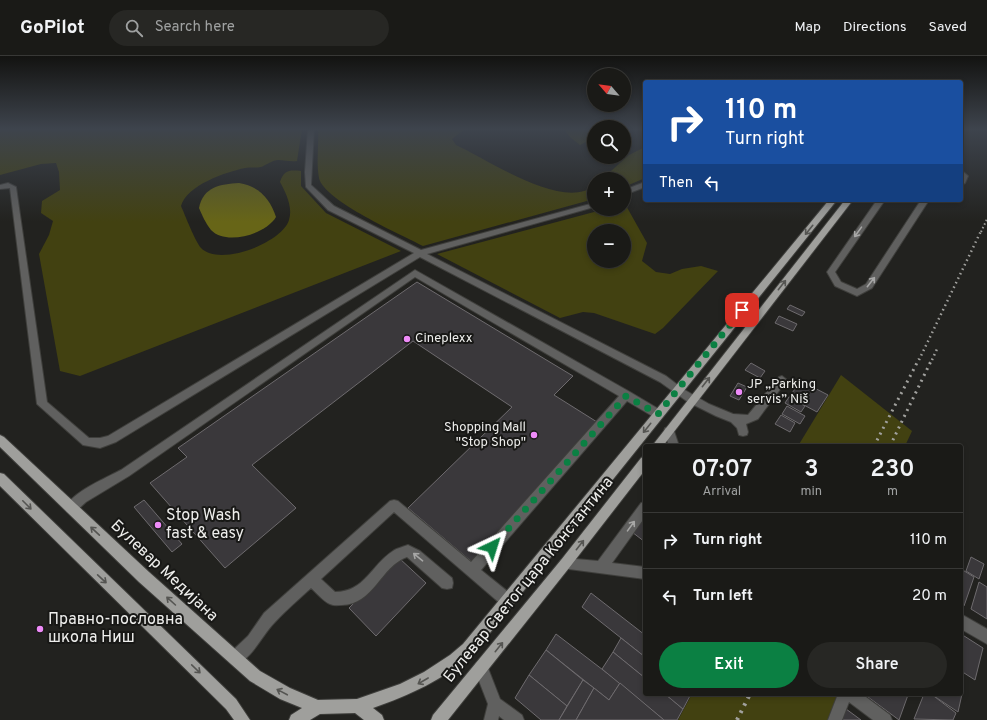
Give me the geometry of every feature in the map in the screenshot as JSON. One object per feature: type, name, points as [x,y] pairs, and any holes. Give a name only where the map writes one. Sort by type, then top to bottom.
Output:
[{"type":"main road","name":"Булевар Светог цара Константина","points":[[318,707],[357,706],[406,690],[450,665],[468,648],[677,390],[832,202]]},
{"type":"main road","points":[[659,444],[847,202]]},
{"type":"main road","name":"Булевар Медијана","points":[[0,440],[235,658],[269,685],[285,694],[318,707]]},
{"type":"main road","name":"Булевар Светог цара Константина","points":[[438,720],[565,564],[643,465]]},
{"type":"main road","points":[[0,478],[231,704],[243,720]]},
{"type":"main road","points":[[357,706],[377,720]]},
{"type":"main road","points":[[296,720],[318,707]]},
{"type":"street","points":[[309,160],[307,170],[308,186],[331,208],[654,374],[692,400],[735,420],[742,426],[743,432]]},
{"type":"street","points":[[0,187],[8,185],[13,186],[42,404],[87,442],[100,443],[112,439],[420,253],[587,207]]},
{"type":"street","points":[[631,190],[643,185]]},
{"type":"street","points":[[880,202],[831,272],[838,284],[857,293],[869,286],[924,202]]},
{"type":"street","points":[[72,508],[82,498],[125,474],[415,274],[658,414]]},
{"type":"street","points":[[735,420],[746,421],[753,418],[782,380]]},
{"type":"street","points":[[472,571],[626,396]]},
{"type":"street","points":[[669,431],[673,444]]},
{"type":"street","points":[[235,658],[253,641],[269,618],[394,505],[507,600]]},
{"type":"street","points":[[601,568],[643,511]]},
{"type":"street","points":[[311,579],[333,599],[346,599],[355,596],[397,555],[404,552],[414,554],[447,583]]},
{"type":"street","points":[[565,564],[643,573]]},
{"type":"street","points":[[963,622],[987,637]]},
{"type":"street","points":[[481,668],[495,704],[518,720]]},
{"type":"street","points":[[835,720],[843,696]]},
{"type":"street","points":[[853,696],[885,720]]},
{"type":"street","points":[[491,720],[495,704]]},
{"type":"shaded area","points":[[0,160],[297,160],[276,160],[261,167],[245,168],[218,176],[191,192],[181,206],[193,234],[201,248],[210,253],[221,255],[235,254],[249,250],[275,237],[284,229],[290,215],[288,200],[280,182],[285,173],[301,171],[301,186],[326,213],[401,251],[80,376],[60,371],[39,254],[49,235],[53,221],[41,213],[42,201],[60,190],[59,172],[56,163],[41,164],[0,175]]},
{"type":"shaded area","points":[[318,160],[484,160],[544,188],[563,192],[580,192],[587,189],[587,201],[423,246],[382,226],[334,197],[324,187],[319,178]]},
{"type":"shaded area","points":[[631,160],[643,160],[643,179],[631,184],[631,172],[610,172],[619,164],[631,164]]},
{"type":"shaded area","points":[[239,183],[252,187],[262,194],[267,199],[276,217],[271,223],[255,233],[236,237],[218,235],[207,225],[199,208],[201,201],[204,195],[213,188],[225,184]]},
{"type":"shaded area","points":[[587,214],[587,216],[631,216],[631,214],[647,243],[642,261],[656,272],[670,274],[682,269],[701,266],[718,271],[663,328],[655,334],[594,313],[583,312],[560,318],[437,254]]},
{"type":"shaded area","points":[[841,375],[912,431],[906,444],[799,444]]},
{"type":"shaded area","points":[[691,696],[840,696],[830,720],[678,720]]},
{"type":"building","name":"Shopping Mall \"Stop Shop\"","points":[[417,282],[573,376],[554,395],[597,422],[472,562],[408,508],[512,407],[413,341],[252,465],[296,508],[225,568],[150,483],[187,457],[178,448]]},
{"type":"building","points":[[790,305],[805,312],[802,316],[787,309]]},
{"type":"building","points":[[779,316],[797,324],[793,331],[775,323]]},
{"type":"building","points":[[751,363],[765,371],[760,378],[745,370]]},
{"type":"building","points":[[801,381],[828,395],[817,412],[789,397]]},
{"type":"building","name":"JP „Parking servis” Niš","points":[[738,383],[747,387],[739,400],[730,396]]},
{"type":"building","points":[[789,397],[805,406],[801,412],[785,403]]},
{"type":"building","points":[[787,406],[805,416],[800,424],[782,414]]},
{"type":"building","points":[[781,415],[795,423],[790,432],[775,424]]},
{"type":"building","name":"Stop Wash fast & easy","points":[[144,500],[182,544],[172,552],[134,507]]},
{"type":"building","points":[[643,518],[643,540],[632,532]]},
{"type":"building","points":[[971,557],[984,564],[979,579],[966,571]]},
{"type":"building","points":[[399,558],[426,583],[376,636],[349,608]]},
{"type":"building","points":[[963,570],[974,577],[964,606],[963,605]]},
{"type":"building","points":[[979,582],[987,587],[987,619],[971,609]]},
{"type":"building","points":[[591,593],[643,633],[643,655],[582,607]]},
{"type":"building","points":[[556,634],[620,683],[609,700],[546,650]]},
{"type":"building","points":[[963,635],[983,648],[975,680],[963,672]]},
{"type":"building","points":[[621,638],[643,655],[643,676],[613,652]]},
{"type":"building","points":[[546,650],[583,680],[567,706],[529,675]]},
{"type":"building","points":[[613,652],[643,676],[643,696],[667,696],[683,709],[677,720],[664,720],[602,669]]},
{"type":"building","points":[[529,675],[567,706],[559,720],[541,720],[515,698]]},
{"type":"building","points":[[583,680],[594,688],[576,720],[559,720]]},
{"type":"building","points":[[620,683],[664,720],[576,720],[594,688],[609,700]]},
{"type":"building","points":[[667,696],[690,696],[683,709]]},
{"type":"building","points":[[867,696],[908,696],[899,720]]},
{"type":"building","points":[[923,696],[934,696],[956,713],[953,720],[914,719]]},
{"type":"building","points":[[934,696],[962,696],[958,712]]},
{"type":"building","points":[[842,706],[861,720],[837,720]]},
{"type":"railway","points":[[981,232],[987,219]]},
{"type":"railway","points":[[919,360],[981,231]]},
{"type":"railway","points":[[932,360],[937,349]]},
{"type":"railway","points":[[875,444],[919,359]]},
{"type":"railway","points":[[891,444],[932,359]]},
{"type":"railway","points":[[737,720],[749,696]]},
{"type":"place","name":"Cineplexx","points":[[407,339]]},
{"type":"place","name":"JP „Parking servis” Niš","points":[[739,392]]},
{"type":"place","name":"Shopping Mall \"Stop Shop\"","points":[[534,435]]},
{"type":"place","name":"Stop Wash fast & easy","points":[[158,525]]},
{"type":"place","name":"Правно-пословна школа Ниш","points":[[40,629]]},
{"type":"route","points":[[492,547],[626,396],[658,414],[742,310]]}]
